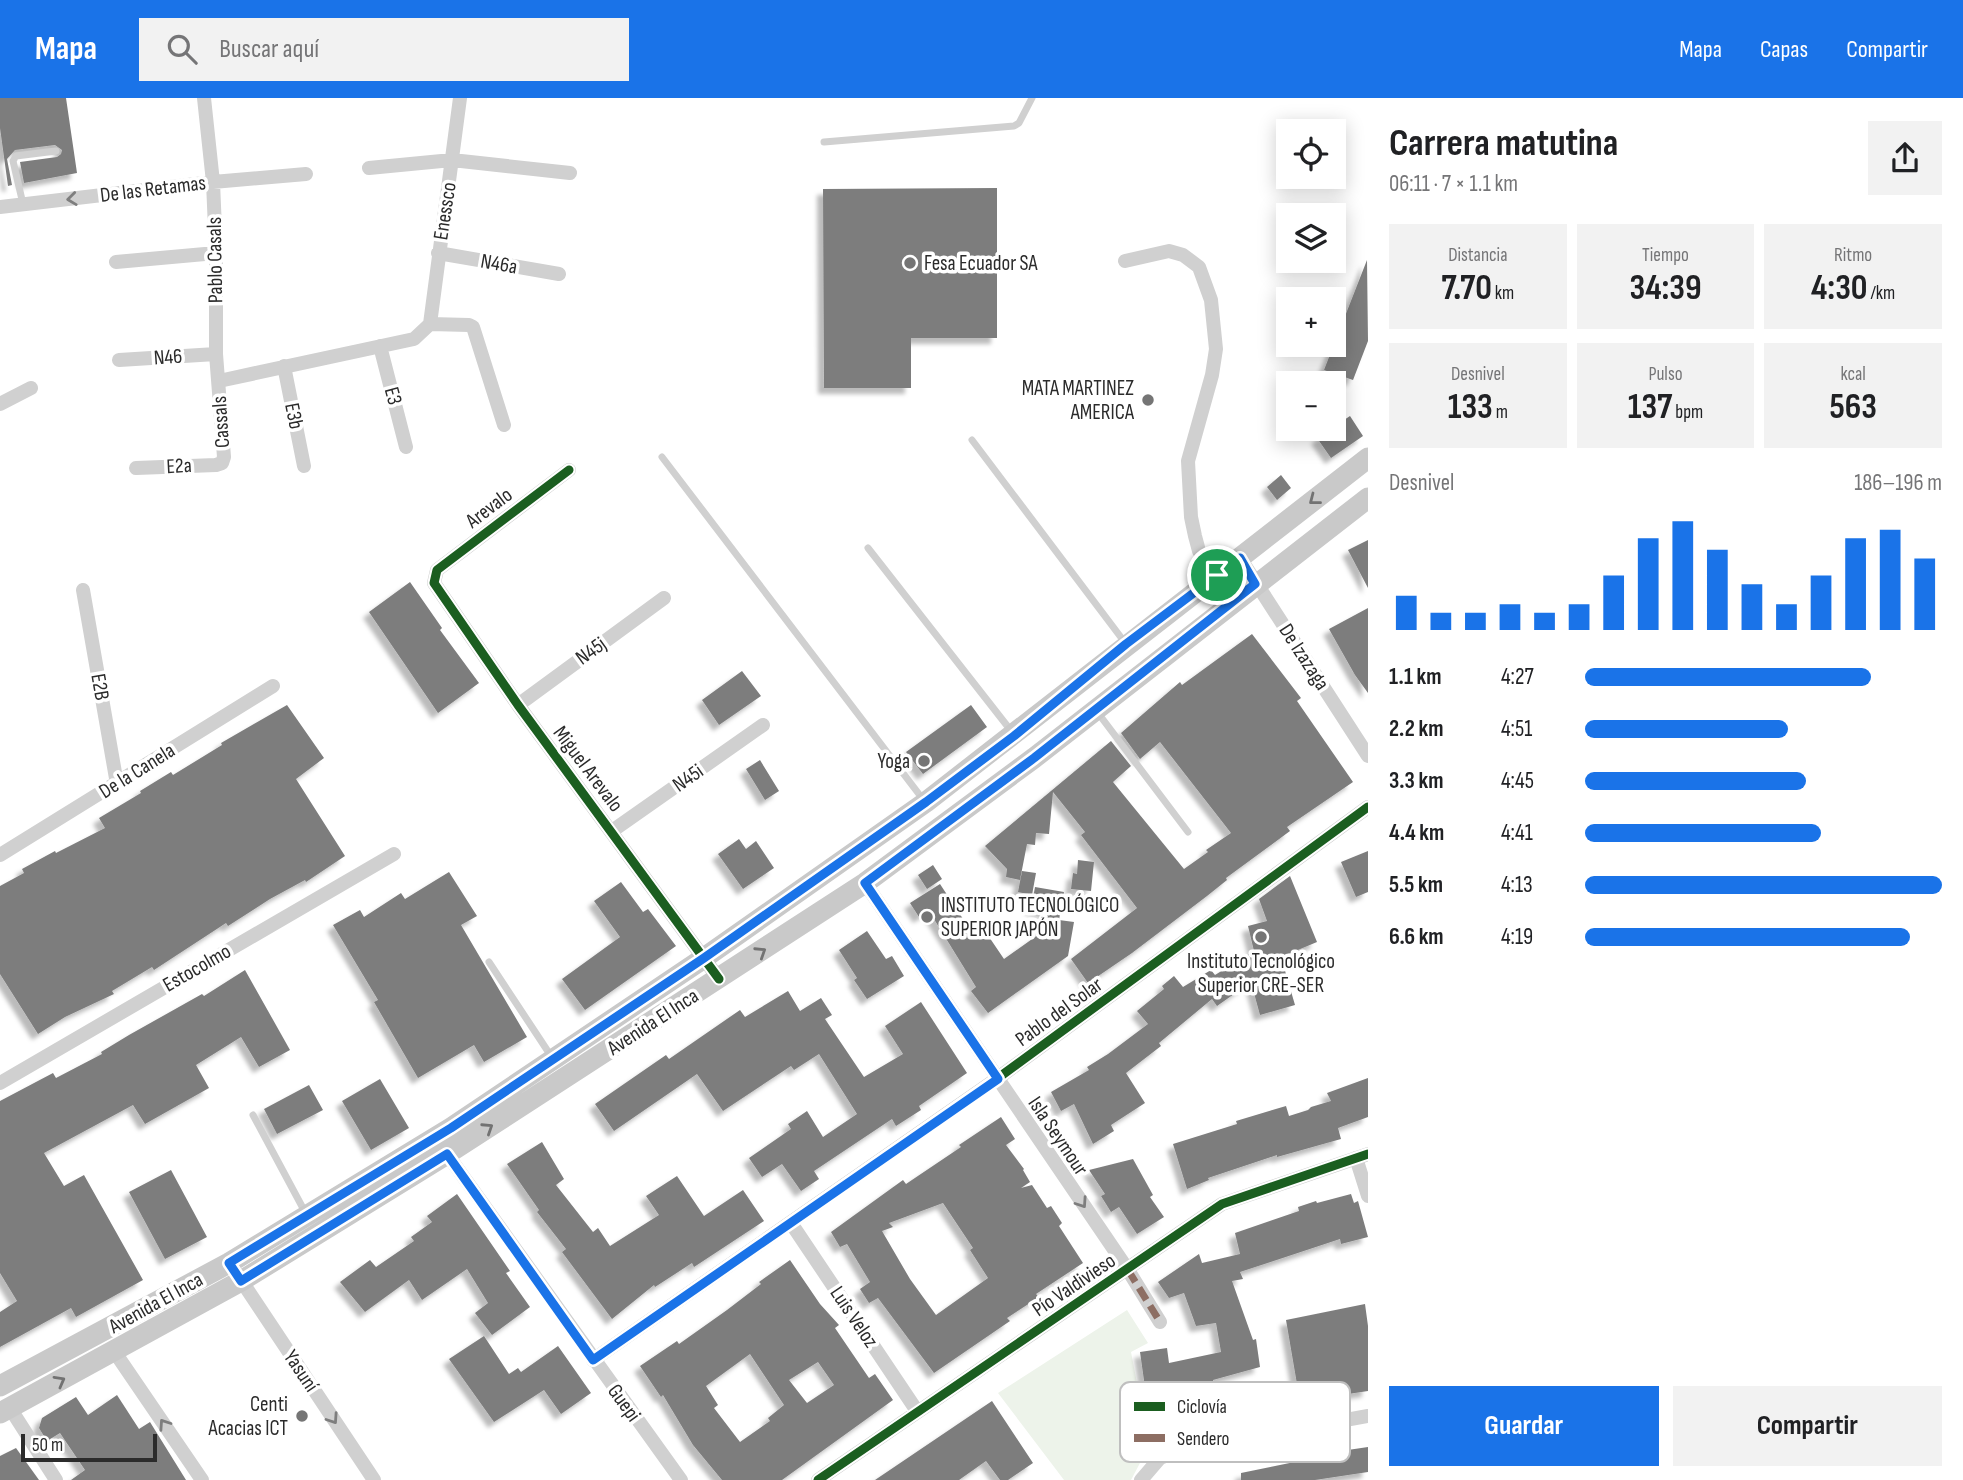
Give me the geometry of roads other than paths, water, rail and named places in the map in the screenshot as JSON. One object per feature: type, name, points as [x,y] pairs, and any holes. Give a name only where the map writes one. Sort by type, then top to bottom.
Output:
[{"type":"main road","name":"Avenida El Inca","points":[[0,1387],[229,1263],[307,1216],[451,1128],[704,958],[926,802],[1014,736],[1126,644],[1368,458]]},
{"type":"main road","name":"Avenida El Inca","points":[[5,1411],[241,1281],[447,1154],[865,883],[1096,710],[1368,498]]},
{"type":"street","name":"Pablo Casals","points":[[204,98],[213,182],[216,354],[219,381]]},
{"type":"street","name":"Enessco","points":[[430,324],[460,98]]},
{"type":"street","points":[[369,168],[452,160],[570,173]]},
{"type":"street","name":"De las Retamas","points":[[0,207],[306,174]]},
{"type":"street","points":[[1125,261],[1169,251],[1183,255],[1199,267],[1211,300],[1216,349],[1212,374],[1188,461],[1191,517],[1195,536],[1199,551],[1217,575]]},
{"type":"street","points":[[116,262],[216,253]]},
{"type":"street","name":"N46a","points":[[438,253],[559,274]]},
{"type":"street","points":[[219,381],[414,339],[430,324],[468,325],[473,327],[504,425]]},
{"type":"street","name":"E3","points":[[380,345],[406,447]]},
{"type":"street","name":"N46","points":[[119,360],[216,354]]},
{"type":"street","name":"E3b","points":[[284,366],[304,466]]},
{"type":"street","name":"Cassals","points":[[219,381],[224,457],[222,463]]},
{"type":"street","points":[[0,404],[31,388]]},
{"type":"street","name":"E2a","points":[[136,468],[222,463]]},
{"type":"street","name":"Arevalo","points":[[434,577],[437,570],[569,470]]},
{"type":"street","name":"De Izazaga","points":[[1240,558],[1368,756]]},
{"type":"street","name":"Miguel Arevalo","points":[[434,577],[434,583],[518,705],[719,979]]},
{"type":"street","name":"E2B","points":[[83,590],[117,784]]},
{"type":"street","name":"N45j","points":[[518,705],[664,598]]},
{"type":"street","name":"De la Canela","points":[[0,855],[273,685]]},
{"type":"street","name":"N45i","points":[[612,831],[763,725]]},
{"type":"street","name":"Pablo del Solar","points":[[593,1360],[998,1079],[1368,807]]},
{"type":"street","name":"Estocolmo","points":[[0,1083],[394,853]]},
{"type":"street","name":"Isla Seymour","points":[[865,883],[1128,1270],[1160,1322]]},
{"type":"street","name":"Guepi","points":[[447,1154],[681,1480]]},
{"type":"street","points":[[1362,1156],[1368,1196]]},
{"type":"street","name":"Pío Valdivieso","points":[[818,1480],[1222,1204],[1362,1156]]},
{"type":"street","name":"Luis Veloz","points":[[791,1223],[917,1411]]},
{"type":"street","name":"Yasuní","points":[[229,1263],[374,1480]]},
{"type":"street","points":[[114,1351],[202,1480]]},
{"type":"street","points":[[5,1411],[56,1480]]},
{"type":"street","points":[[1350,1419],[1368,1416]]},
{"type":"street","points":[[1142,1480],[1157,1462]]},
{"type":"lane","points":[[824,142],[1014,126],[1032,98]]},
{"type":"lane","points":[[23,205],[13,161],[16,156],[55,150]]},
{"type":"lane","points":[[972,440],[1126,644]]},
{"type":"lane","points":[[662,457],[926,802]]},
{"type":"lane","points":[[869,548],[1014,736]]},
{"type":"lane","points":[[1096,710],[1188,832]]},
{"type":"lane","points":[[489,962],[539,1041],[554,1059]]},
{"type":"lane","points":[[253,1115],[307,1216]]},
{"type":"place","name":"Fesa Ecuador SA","points":[[910,263]]},
{"type":"place","name":"MATA MARTINEZ AMERICA","points":[[1148,400]]},
{"type":"place","name":"Yoga","points":[[924,761]]},
{"type":"place","name":"INSTITUTO TECNOLÓGICO SUPERIOR JAPÓN","points":[[927,917]]},
{"type":"place","name":"Instituto Tecnológico Superior CRE-SER","points":[[1261,937]]},
{"type":"place","name":"Centi Acacias ICT","points":[[302,1416]]}]
